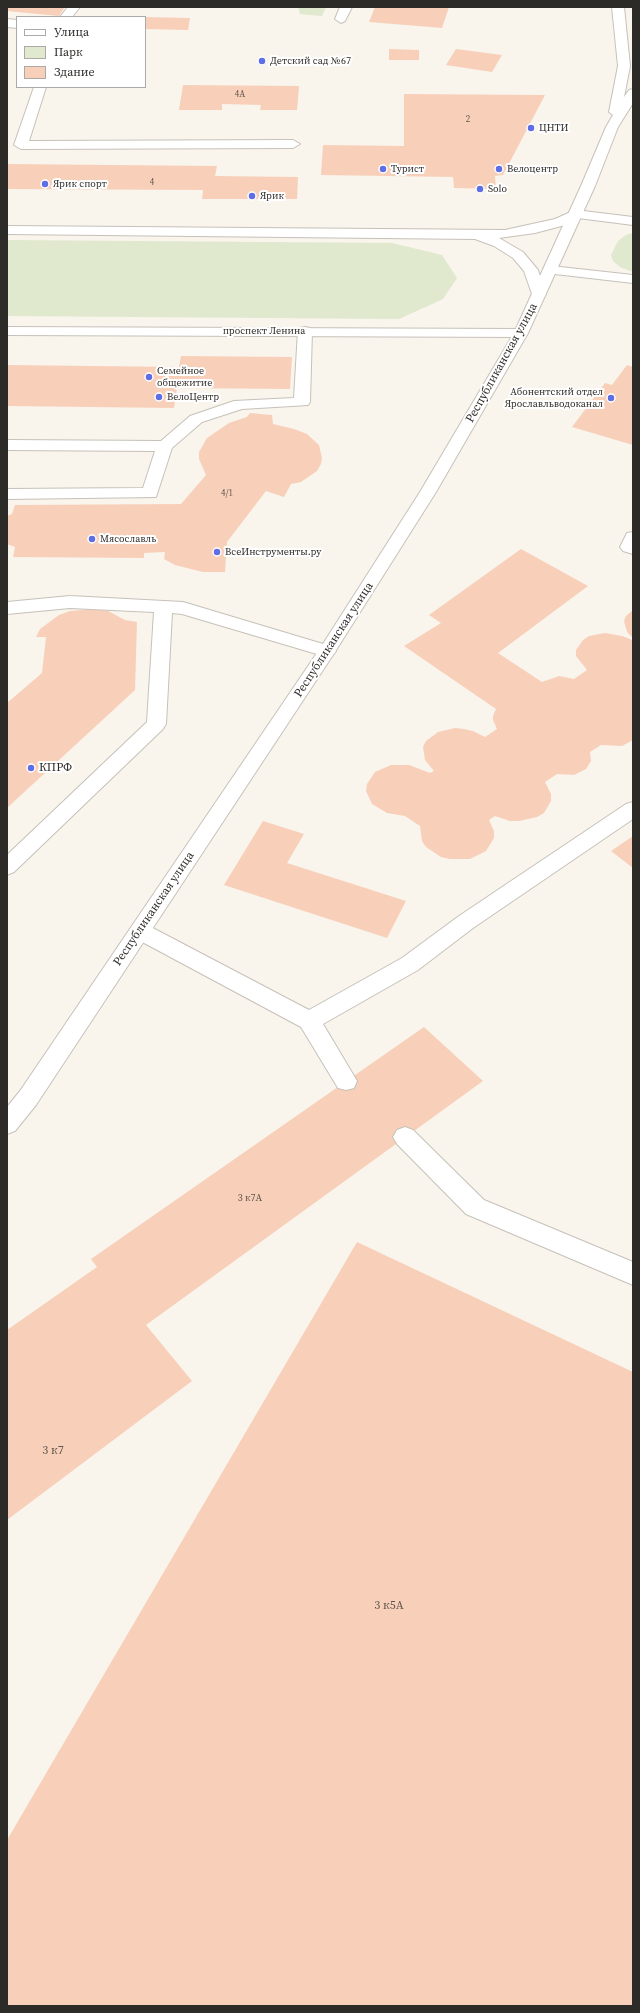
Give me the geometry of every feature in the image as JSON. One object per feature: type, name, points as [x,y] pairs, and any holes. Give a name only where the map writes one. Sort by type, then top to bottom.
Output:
[{"type":"main road","points":[[67,16],[74,7]]},
{"type":"main road","points":[[341,19],[346,7]]},
{"type":"main road","name":"Республиканская улица","points":[[612,127],[624,66],[618,8]]},
{"type":"main road","points":[[40,88],[21,145],[293,144]]},
{"type":"main road","name":"Республиканская улица","points":[[7,1124],[28,1098],[140,932],[327,651],[428,492],[521,333],[551,270],[612,127],[633,93]]},
{"type":"main road","points":[[7,230],[376,232],[474,235],[506,234],[535,229],[560,222],[575,214],[633,221]]},
{"type":"main road","points":[[474,235],[499,243],[518,255],[531,270],[539,294]]},
{"type":"main road","points":[[551,270],[633,279]]},
{"type":"main road","name":"проспект Ленина","points":[[7,331],[521,333]]},
{"type":"main road","points":[[7,494],[150,493],[165,446],[196,419],[240,404],[302,402],[305,332]]},
{"type":"main road","points":[[7,445],[165,446]]},
{"type":"main road","points":[[633,537],[629,547],[633,549]]},
{"type":"main road","points":[[7,608],[70,602],[183,608],[327,651]]},
{"type":"main road","points":[[7,866],[156,724],[164,606]]},
{"type":"main road","points":[[309,1021],[410,964],[466,922],[633,809]]},
{"type":"main road","points":[[140,932],[309,1021],[346,1081]]},
{"type":"main road","points":[[405,1137],[475,1207],[633,1274]]},
{"type":"green space","points":[[298,7],[326,7],[322,16],[300,14]]},
{"type":"green space","points":[[633,233],[633,272],[620,267],[613,261],[611,255],[618,241],[626,235]]},
{"type":"green space","points":[[7,240],[392,243],[442,255],[457,278],[443,299],[399,319],[7,316]]},
{"type":"building","points":[[7,7],[65,7],[59,16],[7,11]]},
{"type":"building","points":[[375,7],[449,7],[442,28],[369,22]]},
{"type":"building","points":[[146,17],[190,18],[188,30],[146,29]]},
{"type":"building","points":[[389,49],[419,50],[419,60],[389,60]]},
{"type":"building","points":[[456,49],[502,55],[492,72],[446,65]]},
{"type":"building","points":[[183,85],[299,86],[297,110],[260,110],[261,105],[222,104],[222,110],[179,110]]},
{"type":"building","points":[[404,94],[545,95],[503,175],[495,176],[496,189],[454,188],[453,177],[321,175],[323,145],[404,146]]},
{"type":"building","points":[[7,164],[217,166],[215,176],[298,177],[297,199],[202,199],[203,190],[7,189]]},
{"type":"building","name":"Семейное общежитие","points":[[181,356],[292,357],[290,389],[177,388],[174,408],[7,406],[7,365],[179,367]]},
{"type":"building","points":[[627,365],[633,367],[633,445],[572,427],[605,383],[612,385]]},
{"type":"building","points":[[250,413],[272,415],[273,424],[307,434],[319,445],[322,458],[321,464],[317,471],[301,482],[291,484],[284,497],[266,491],[227,542],[225,572],[203,572],[175,565],[164,559],[165,552],[144,553],[144,558],[13,557],[15,547],[7,544],[7,516],[12,514],[15,505],[181,504],[206,475],[199,459],[199,452],[207,438],[229,423],[247,417]]},
{"type":"building","points":[[521,549],[588,586],[498,653],[542,682],[559,676],[574,679],[587,670],[576,656],[576,650],[583,640],[589,636],[605,633],[630,639],[633,641],[633,740],[622,746],[601,745],[590,752],[591,761],[586,769],[574,775],[557,774],[545,782],[551,794],[551,801],[544,813],[537,817],[519,821],[510,821],[495,816],[489,820],[494,831],[494,838],[486,851],[470,859],[450,859],[441,857],[426,847],[422,841],[420,826],[405,816],[387,813],[372,804],[366,791],[367,784],[375,772],[391,765],[409,765],[430,773],[434,771],[425,760],[423,747],[426,741],[438,732],[455,728],[473,731],[485,737],[497,729],[493,720],[496,709],[404,646],[441,623],[429,615]]},
{"type":"building","points":[[95,609],[108,611],[125,620],[137,622],[135,690],[7,808],[7,703],[42,673],[46,637],[36,637],[40,629],[59,615],[70,611]]},
{"type":"building","points":[[633,610],[633,638],[627,632],[624,621],[626,616]]},
{"type":"building","points":[[263,821],[304,834],[287,863],[406,901],[387,938],[224,885]]},
{"type":"building","points":[[633,836],[633,868],[611,851]]},
{"type":"building","points":[[424,1027],[483,1081],[146,1325],[192,1381],[7,1520],[7,1330],[97,1267],[91,1259]]},
{"type":"building","points":[[357,1242],[633,1372],[633,2006],[7,2006],[7,1840]]},
{"type":"place","name":"Детский сад №67","points":[[262,61]]},
{"type":"place","name":"ЦНТИ","points":[[531,128]]},
{"type":"place","name":"Турист","points":[[383,169]]},
{"type":"place","name":"Велоцентр","points":[[499,169]]},
{"type":"place","name":"Ярик спорт","points":[[45,184]]},
{"type":"place","name":"Solo","points":[[480,189]]},
{"type":"place","name":"Ярик","points":[[252,196]]},
{"type":"place","name":"Семейное общежитие","points":[[149,377]]},
{"type":"place","name":"ВелоЦентр","points":[[159,397]]},
{"type":"place","name":"Абонентский отдел Ярославльводоканал","points":[[611,398]]},
{"type":"place","name":"Мясославль","points":[[92,539]]},
{"type":"place","name":"ВсеИнструменты.ру","points":[[217,552]]},
{"type":"place","name":"КПРФ","points":[[31,768]]}]
